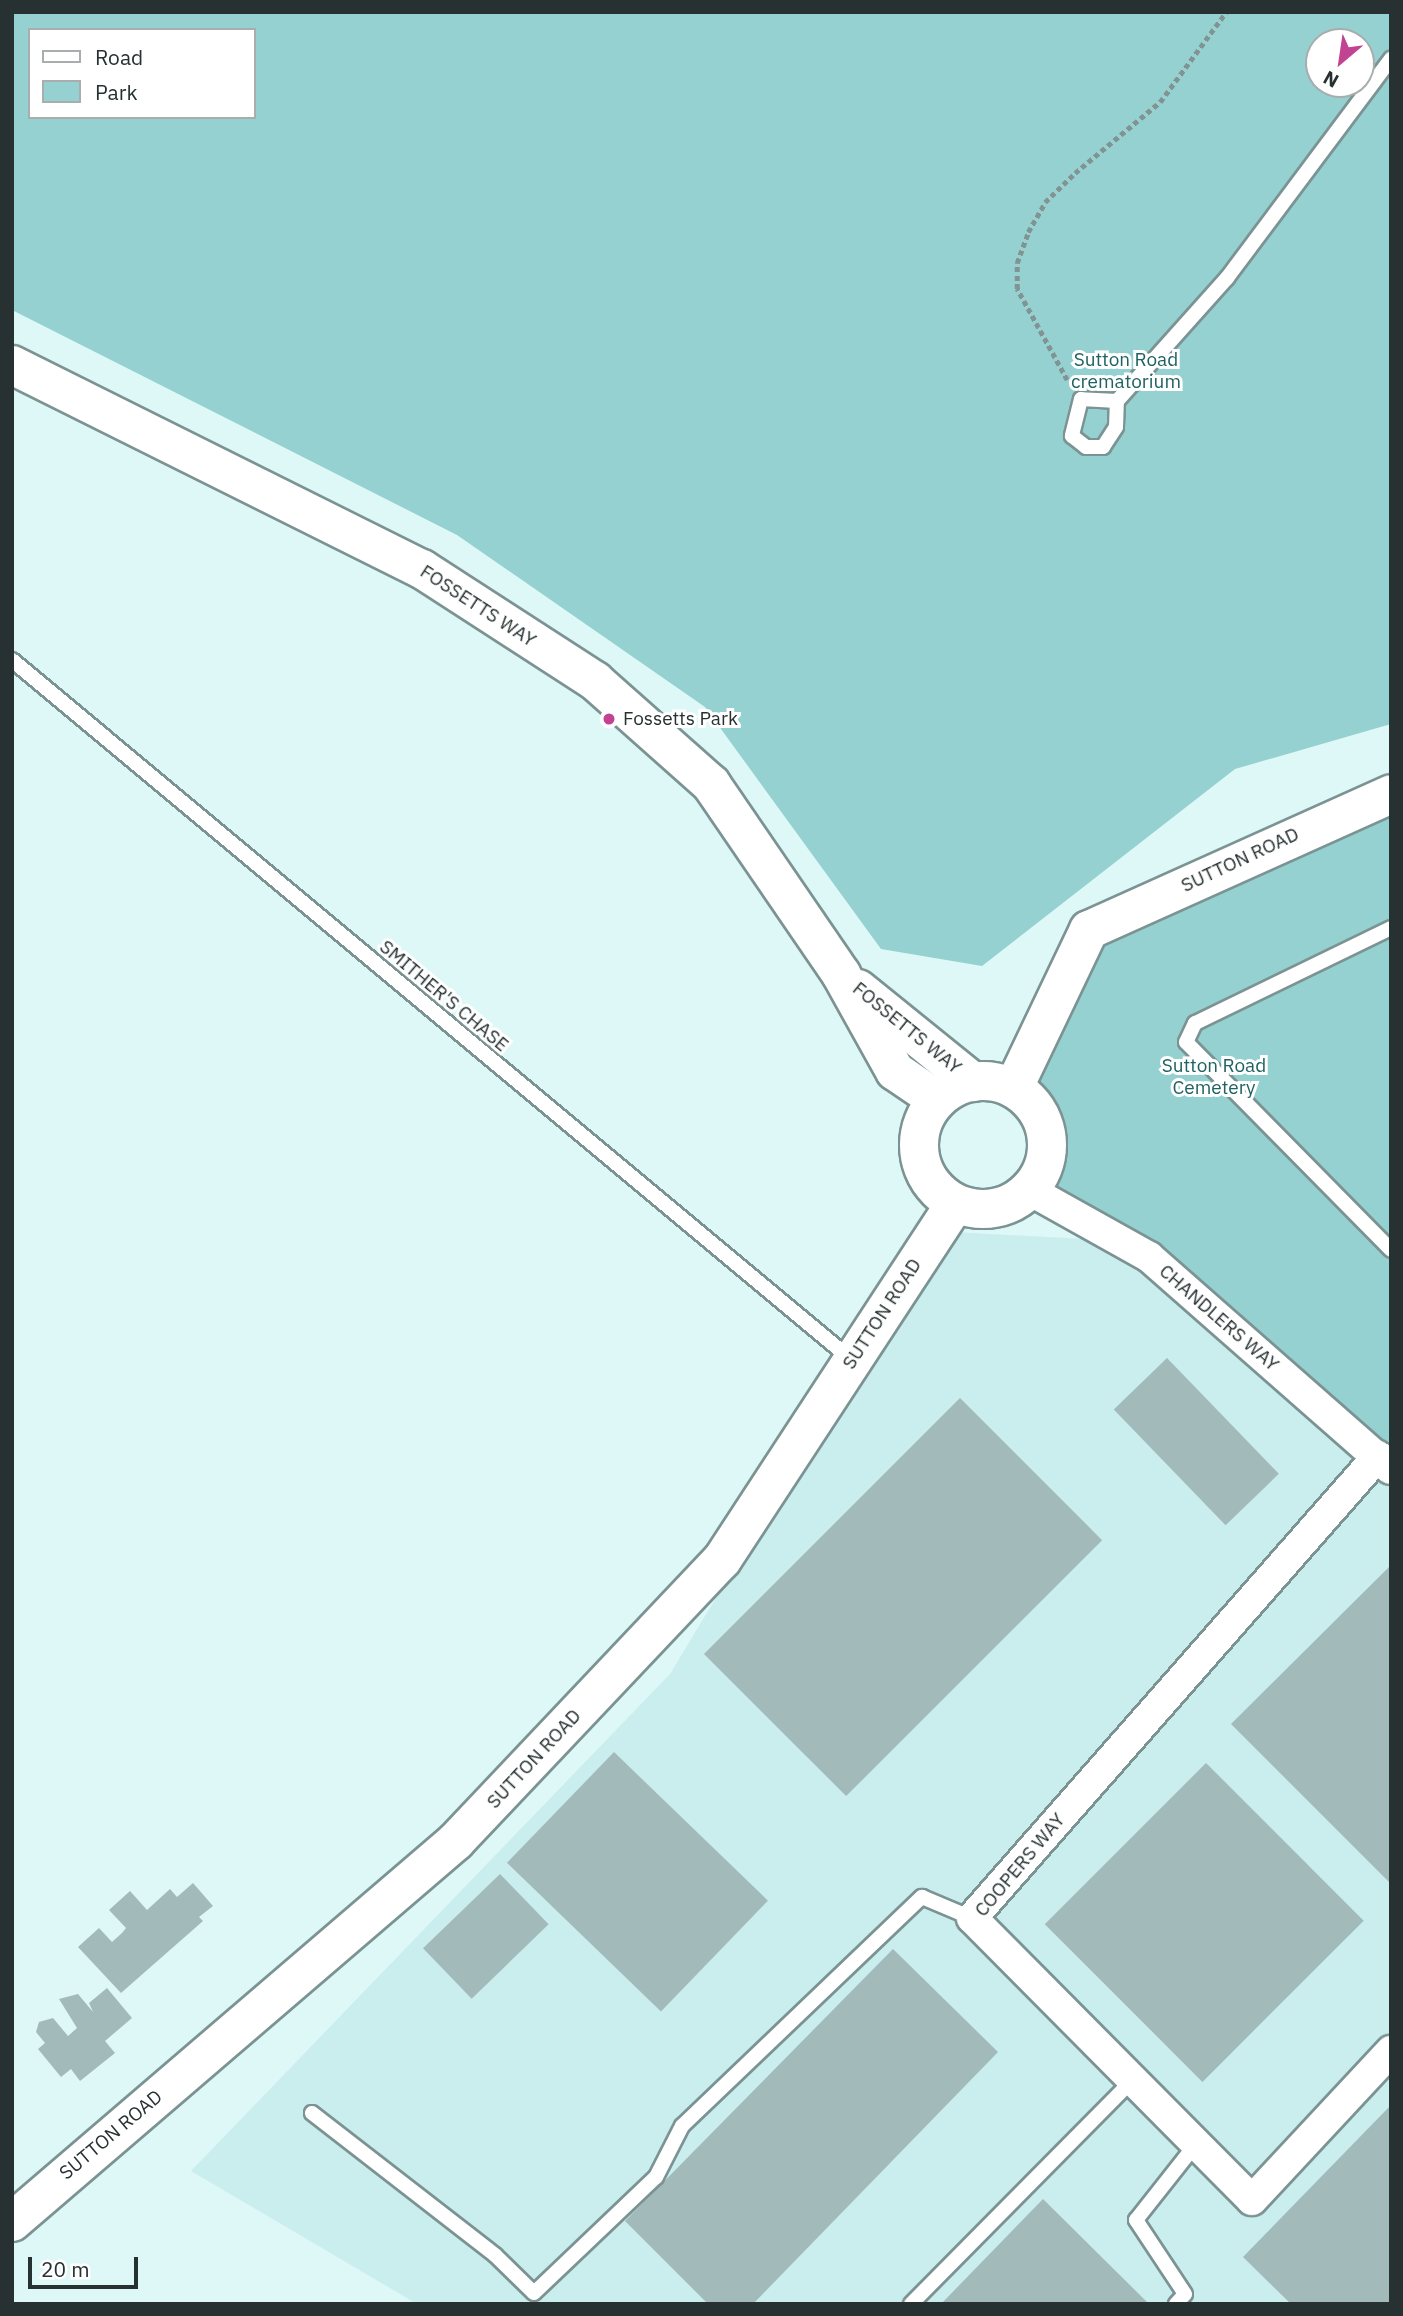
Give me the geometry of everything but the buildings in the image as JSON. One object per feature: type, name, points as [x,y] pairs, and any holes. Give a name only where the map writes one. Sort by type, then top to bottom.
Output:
[{"type":"street","name":"FOSSETTS WAY","points":[[12,365],[422,569],[595,681],[711,784],[841,974],[895,1071],[936,1099]]},
{"type":"street","name":"SUTTON ROAD","points":[[1014,1087],[1089,930],[1391,794]]},
{"type":"street","name":"FOSSETTS WAY","points":[[841,974],[973,1082]]},
{"type":"street","points":[[973,1082],[1014,1087],[1042,1114],[1049,1154],[1031,1191],[1003,1208],[955,1204],[923,1172],[919,1132],[936,1099],[973,1082]]},
{"type":"street","name":"CHANDLERS WAY","points":[[1031,1191],[1149,1257],[1384,1463]]},
{"type":"street","name":"SUTTON ROAD","points":[[12,2222],[456,1841],[722,1559],[955,1204]]},
{"type":"street","name":"COOPERS WAY","points":[[1384,1463],[972,1917],[1252,2200],[1391,2051]]},
{"type":"lane","points":[[1117,401],[1080,399],[1072,436],[1086,447],[1102,447],[1116,427],[1117,401],[1227,278],[1391,59]]},
{"type":"lane","name":"SMITHER'S CHASE","points":[[12,660],[852,1360]]},
{"type":"lane","points":[[1391,928],[1195,1023],[1186,1042],[1391,1250]]},
{"type":"lane","points":[[312,2113],[495,2255],[534,2293],[656,2177],[682,2126],[922,1897],[972,1917]]},
{"type":"lane","points":[[911,2304],[1133,2080]]},
{"type":"lane","points":[[1176,2304],[1185,2294],[1136,2220],[1196,2144]]},
{"type":"path","points":[[1080,399],[1017,289],[1017,263],[1028,232],[1055,192],[1160,102],[1226,12]]},
{"type":"shaded area","points":[[937,1231],[1122,1241],[1391,1489],[1391,2304],[417,2304],[191,2171],[670,1674]]},
{"type":"green space","name":"Sutton Road crematorium","points":[[12,12],[1391,12],[1391,724],[1235,769],[982,966],[881,949],[705,707],[457,535],[12,310]]},
{"type":"green space","name":"Sutton Road Cemetery","points":[[1391,794],[1391,1469],[1149,1257],[1031,1191],[1049,1154],[1042,1114],[1014,1087],[1089,930]]},
{"type":"place","name":"Fossetts Park","points":[[609,719]]}]
